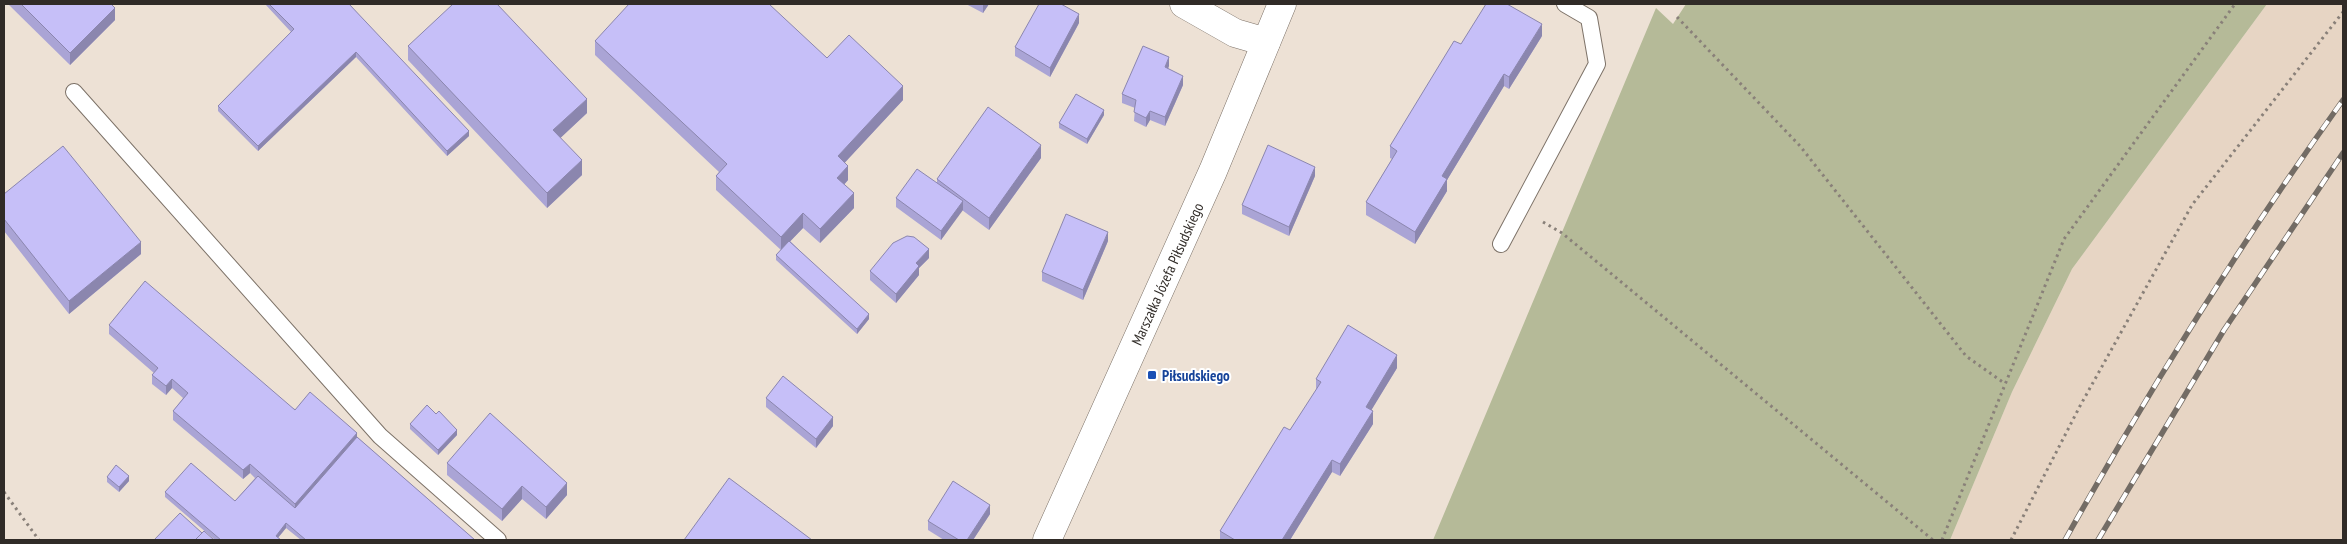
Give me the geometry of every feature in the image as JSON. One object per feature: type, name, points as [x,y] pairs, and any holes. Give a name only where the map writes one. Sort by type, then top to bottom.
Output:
[{"type":"street","points":[[1184,4],[1235,33],[1266,42]]},
{"type":"street","name":"Marszałka Józefa Piłsudskiego","points":[[1047,540],[1213,171],[1282,4]]},
{"type":"lane","points":[[1501,244],[1598,64],[1589,18],[1565,4]]},
{"type":"lane","points":[[74,92],[380,436],[498,540]]},
{"type":"path","points":[[1942,540],[2004,383],[2064,239],[2232,5]]},
{"type":"path","points":[[2011,540],[2080,406],[2192,205],[2343,12]]},
{"type":"path","points":[[1677,18],[1800,146],[1966,356],[2004,383]]},
{"type":"path","points":[[1562,233],[1933,540]]},
{"type":"path","points":[[4,492],[39,540]]},
{"type":"shaded area","points":[[2267,4],[2343,4],[2343,540],[1950,540],[2012,392],[2072,269]]},
{"type":"green space","points":[[1686,4],[2267,4],[2072,269],[2012,392],[1950,540],[1433,540],[1656,8],[1673,24]]},
{"type":"building","points":[[21,4],[111,4],[115,8],[70,53]]},
{"type":"building","points":[[269,4],[349,4],[469,131],[447,151],[356,52],[258,146],[218,106],[294,29]]},
{"type":"building","points":[[453,4],[497,4],[587,99],[553,130],[582,160],[547,193],[408,46]]},
{"type":"building","points":[[629,4],[769,4],[827,58],[849,35],[903,86],[838,156],[848,166],[837,178],[854,193],[820,229],[803,213],[781,237],[716,176],[727,164],[595,41]]},
{"type":"building","points":[[1039,4],[1061,4],[1079,14],[1050,68],[1015,47]]},
{"type":"building","points":[[1486,4],[1507,4],[1542,24],[1509,77],[1504,74],[1442,176],[1447,179],[1415,232],[1366,202],[1397,151],[1390,146],[1454,41],[1461,44]]},
{"type":"building","points":[[1143,46],[1169,57],[1165,67],[1183,76],[1165,117],[1150,111],[1146,118],[1134,112],[1136,100],[1122,94]]},
{"type":"building","points":[[1076,94],[1104,110],[1087,139],[1059,123]]},
{"type":"building","points":[[988,107],[1041,145],[989,218],[937,179]]},
{"type":"building","points":[[1268,145],[1315,167],[1289,227],[1242,205]]},
{"type":"building","points":[[63,146],[141,242],[69,301],[4,219],[4,194]]},
{"type":"building","points":[[917,169],[963,201],[941,231],[896,198]]},
{"type":"building","points":[[1066,214],[1108,232],[1083,290],[1042,272]]},
{"type":"building","points":[[907,236],[914,237],[929,249],[916,263],[919,266],[896,294],[870,271],[893,243]]},
{"type":"building","points":[[789,241],[869,314],[857,329],[776,255]]},
{"type":"building","points":[[145,281],[295,410],[310,392],[357,433],[295,504],[250,464],[243,470],[173,411],[188,393],[172,379],[166,386],[152,375],[158,368],[109,325]]},
{"type":"building","points":[[1348,325],[1397,355],[1366,407],[1373,411],[1340,464],[1332,460],[1282,540],[1235,540],[1220,531],[1284,427],[1290,430],[1321,382],[1316,379]]},
{"type":"building","points":[[783,376],[833,417],[816,439],[766,398]]},
{"type":"building","points":[[427,405],[436,414],[439,411],[457,430],[438,450],[410,424]]},
{"type":"building","points":[[490,413],[567,483],[546,507],[522,486],[502,509],[447,463]]},
{"type":"building","points":[[357,437],[475,540],[306,540],[286,523],[276,536],[281,540],[221,540],[165,492],[191,463],[235,501],[258,476],[295,508]]},
{"type":"building","points":[[116,465],[129,476],[119,487],[107,477]]},
{"type":"building","points":[[729,478],[812,540],[684,540]]},
{"type":"building","points":[[953,481],[990,505],[967,540],[959,540],[928,521]]},
{"type":"building","points":[[180,513],[202,533],[195,540],[154,540]]},
{"type":"building","points":[[204,531],[214,540],[195,540]]},
{"type":"railway","points":[[2065,540],[2130,427],[2198,316],[2269,207],[2343,100]]},
{"type":"railway","points":[[2098,540],[2224,330],[2343,153]]},
{"type":"place","name":"Piłsudskiego","points":[[1152,375]]}]
